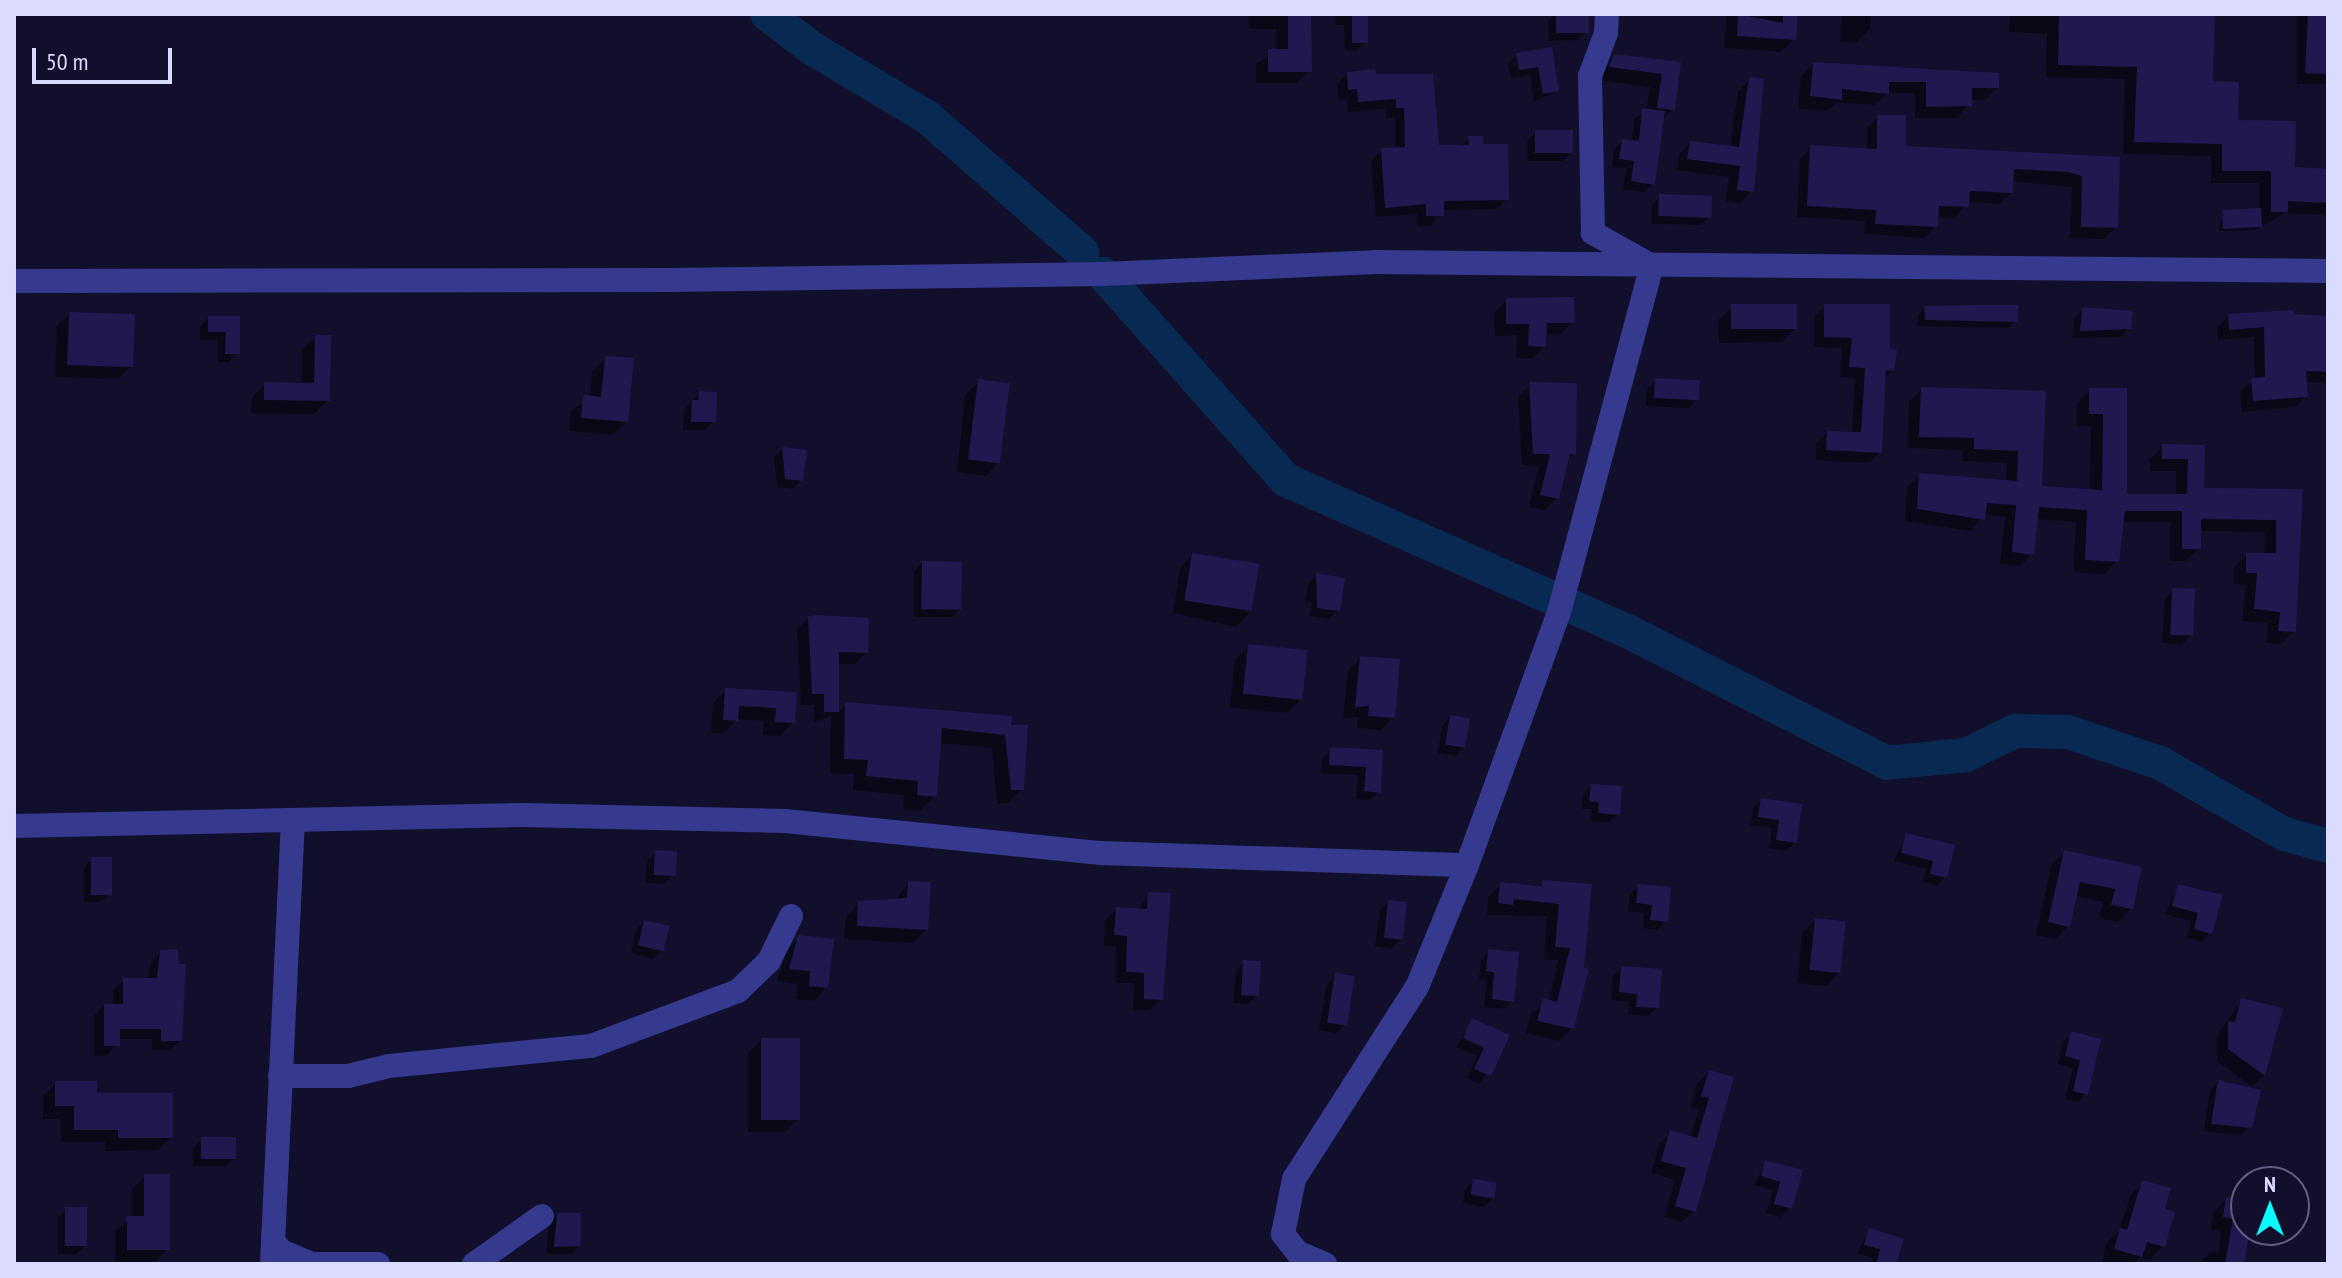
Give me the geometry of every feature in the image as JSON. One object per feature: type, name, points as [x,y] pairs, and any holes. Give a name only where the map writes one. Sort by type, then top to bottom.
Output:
[{"type":"street","points":[[1607,14],[1606,33],[1590,76],[1593,233],[1652,266]]},
{"type":"street","points":[[14,281],[700,280],[1103,274],[1375,262],[2328,271]]},
{"type":"street","points":[[1325,1264],[1297,1252],[1283,1234],[1294,1179],[1417,987],[1467,865],[1559,612],[1652,266]]},
{"type":"street","points":[[14,826],[293,823],[522,815],[785,821],[1101,853],[1467,865]]},
{"type":"street","points":[[293,823],[272,1252],[281,1251],[311,1264],[378,1264]]},
{"type":"street","points":[[280,1076],[348,1076],[389,1066],[591,1046],[738,991],[769,961],[791,916]]},
{"type":"street","points":[[474,1264],[542,1216]]},
{"type":"building","points":[[1288,14],[1311,14],[1312,72],[1268,72],[1268,49],[1288,49]]},
{"type":"building","points":[[1352,14],[1368,14],[1368,43],[1352,43]]},
{"type":"building","points":[[1556,14],[1589,14],[1589,33],[1556,33]]},
{"type":"building","points":[[1738,14],[1783,23],[1783,14],[1798,14],[1796,40],[1737,36]]},
{"type":"building","points":[[2059,14],[2215,14],[2213,81],[2239,82],[2238,120],[2296,121],[2295,167],[2328,169],[2327,203],[2288,201],[2288,212],[2271,212],[2271,171],[2222,171],[2222,144],[2134,142],[2137,67],[2058,65]]},
{"type":"building","points":[[2308,14],[2328,14],[2328,74],[2305,73]]},
{"type":"building","points":[[1552,47],[1559,91],[1543,94],[1538,67],[1519,70],[1516,53]]},
{"type":"building","points":[[1614,54],[1681,62],[1675,110],[1657,108],[1662,74],[1609,67]]},
{"type":"building","points":[[1813,62],[1999,73],[1999,88],[1972,88],[1972,106],[1926,107],[1926,82],[1889,82],[1889,94],[1842,89],[1842,100],[1810,96]]},
{"type":"building","points":[[1375,69],[1376,74],[1433,74],[1439,145],[1469,145],[1468,136],[1483,136],[1483,144],[1508,144],[1509,200],[1444,201],[1444,216],[1426,216],[1426,204],[1385,208],[1381,148],[1405,147],[1404,108],[1396,108],[1396,99],[1358,102],[1357,89],[1348,90],[1347,72]]},
{"type":"building","points":[[1749,77],[1764,79],[1754,192],[1737,190],[1740,166],[1687,159],[1690,141],[1739,147]]},
{"type":"building","points":[[1642,108],[1665,111],[1655,185],[1631,181],[1634,161],[1619,159],[1622,139],[1639,141]]},
{"type":"building","points":[[1877,115],[1906,115],[1906,146],[2120,157],[2118,228],[2081,227],[2082,176],[2068,172],[2014,169],[2013,193],[1970,191],[1969,207],[1939,206],[1938,227],[1875,224],[1876,210],[1807,206],[1810,145],[1877,149]]},
{"type":"building","points":[[1535,130],[1573,130],[1573,153],[1535,153]]},
{"type":"building","points":[[1659,194],[1712,196],[1711,218],[1658,216]]},
{"type":"building","points":[[2261,208],[2262,227],[2223,229],[2222,210]]},
{"type":"building","points":[[1574,297],[1575,323],[1547,323],[1546,347],[1528,346],[1529,324],[1506,324],[1506,298]]},
{"type":"building","points":[[1731,304],[1797,304],[1797,329],[1731,329]]},
{"type":"building","points":[[1824,304],[1890,304],[1890,349],[1897,350],[1894,371],[1886,370],[1882,453],[1826,450],[1827,431],[1861,432],[1865,368],[1849,367],[1852,338],[1824,337]]},
{"type":"building","points":[[2018,305],[2018,322],[1925,320],[1924,306]]},
{"type":"building","points":[[2082,307],[2133,311],[2131,329],[2080,331]]},
{"type":"building","points":[[2294,310],[2294,314],[2328,316],[2328,372],[2306,371],[2308,397],[2253,401],[2251,378],[2265,377],[2264,327],[2229,330],[2228,314]]},
{"type":"building","points":[[69,312],[135,314],[133,367],[67,365]]},
{"type":"building","points":[[208,316],[240,316],[240,354],[225,354],[226,332],[208,332]]},
{"type":"building","points":[[315,335],[331,335],[330,401],[264,400],[264,382],[314,383]]},
{"type":"building","points":[[605,356],[634,358],[628,422],[581,418],[583,395],[601,397]]},
{"type":"building","points":[[1655,378],[1700,380],[1699,400],[1654,398]]},
{"type":"building","points":[[978,379],[1010,383],[1000,463],[968,459]]},
{"type":"building","points":[[1529,382],[1577,383],[1576,455],[1570,454],[1559,499],[1540,495],[1550,454],[1533,454]]},
{"type":"building","points":[[1921,387],[2046,391],[2042,486],[2102,490],[2103,414],[2089,414],[2089,388],[2127,388],[2127,494],[2187,494],[2188,459],[2162,459],[2162,444],[2205,445],[2204,488],[2303,489],[2296,632],[2278,631],[2280,612],[2254,609],[2257,573],[2246,573],[2246,553],[2276,553],[2276,520],[2201,519],[2201,549],[2182,549],[2182,511],[2125,511],[2119,562],[2085,560],[2087,510],[2039,507],[2034,555],[2012,552],[2016,505],[1987,503],[1985,520],[1917,509],[1919,473],[2017,481],[2018,451],[1974,449],[1974,438],[1919,437]]},
{"type":"building","points":[[699,391],[717,392],[716,422],[691,422],[692,400],[698,400]]},
{"type":"building","points":[[782,447],[807,450],[803,481],[785,479]]},
{"type":"building","points":[[1192,553],[1259,564],[1252,611],[1184,600]]},
{"type":"building","points":[[922,561],[962,562],[961,610],[921,609]]},
{"type":"building","points":[[1316,573],[1345,578],[1340,611],[1317,608]]},
{"type":"building","points":[[2172,588],[2195,589],[2193,636],[2170,635]]},
{"type":"building","points":[[808,616],[869,618],[868,653],[839,652],[839,712],[824,712],[824,694],[812,694]]},
{"type":"building","points":[[1248,644],[1308,650],[1302,700],[1243,694]]},
{"type":"building","points":[[1360,656],[1400,659],[1395,718],[1368,716],[1369,706],[1355,707]]},
{"type":"building","points":[[725,688],[797,692],[795,723],[775,722],[776,708],[739,706],[738,721],[723,720]]},
{"type":"building","points":[[845,702],[1012,716],[1011,725],[1028,725],[1024,790],[1011,790],[1005,735],[942,728],[937,797],[917,795],[918,781],[866,776],[868,760],[844,759]]},
{"type":"building","points":[[1450,715],[1470,718],[1465,748],[1445,745]]},
{"type":"building","points":[[1330,747],[1383,750],[1381,793],[1364,791],[1366,767],[1329,765]]},
{"type":"building","points":[[1591,784],[1622,786],[1620,815],[1598,813],[1599,802],[1589,801]]},
{"type":"building","points":[[1761,798],[1802,804],[1797,843],[1776,840],[1779,820],[1758,817]]},
{"type":"building","points":[[1906,833],[1955,845],[1947,878],[1930,874],[1933,861],[1901,853]]},
{"type":"building","points":[[655,850],[677,851],[676,876],[654,875]]},
{"type":"building","points":[[2064,850],[2142,867],[2133,909],[2111,905],[2115,889],[2080,882],[2070,927],[2048,922]]},
{"type":"building","points":[[91,857],[112,857],[112,895],[91,895]]},
{"type":"building","points":[[1542,880],[1592,884],[1584,968],[1589,969],[1574,1029],[1537,1021],[1543,998],[1557,1002],[1570,948],[1555,947],[1559,904],[1514,899],[1513,905],[1498,903],[1500,882],[1542,886]]},
{"type":"building","points":[[908,881],[931,882],[928,930],[857,926],[858,901],[907,898]]},
{"type":"building","points":[[1638,884],[1671,887],[1668,922],[1650,920],[1652,905],[1636,903]]},
{"type":"building","points":[[2178,884],[2223,895],[2212,934],[2194,929],[2198,913],[2172,906]]},
{"type":"building","points":[[1148,892],[1171,893],[1163,1000],[1144,999],[1144,973],[1126,972],[1127,936],[1114,935],[1116,907],[1147,909]]},
{"type":"building","points":[[1388,900],[1407,902],[1403,940],[1384,938]]},
{"type":"building","points":[[1815,918],[1846,921],[1840,973],[1810,970]]},
{"type":"building","points":[[644,920],[669,926],[663,951],[638,945]]},
{"type":"building","points":[[798,935],[834,939],[828,988],[809,986],[810,971],[789,969]]},
{"type":"building","points":[[178,949],[179,964],[186,964],[182,1041],[161,1041],[161,1029],[120,1029],[120,1046],[104,1046],[104,1004],[123,1004],[123,978],[157,978],[160,950]]},
{"type":"building","points":[[1488,949],[1519,952],[1514,1002],[1492,999],[1494,972],[1486,971]]},
{"type":"building","points":[[1243,960],[1261,961],[1259,996],[1241,995]]},
{"type":"building","points":[[1621,966],[1662,969],[1659,1008],[1636,1007],[1637,994],[1619,992]]},
{"type":"building","points":[[1335,973],[1355,976],[1347,1026],[1327,1022]]},
{"type":"building","points":[[2241,998],[2283,1008],[2265,1076],[2228,1049],[2228,1021],[2235,1022]]},
{"type":"building","points":[[1472,1018],[1510,1035],[1491,1076],[1474,1069],[1484,1048],[1463,1038]]},
{"type":"building","points":[[2071,1031],[2101,1039],[2088,1095],[2073,1091],[2080,1060],[2065,1056]]},
{"type":"building","points":[[761,1038],[800,1038],[800,1120],[761,1120]]},
{"type":"building","points":[[1709,1070],[1734,1077],[1696,1212],[1675,1206],[1686,1168],[1661,1161],[1670,1130],[1697,1138],[1709,1098],[1701,1096]]},
{"type":"building","points":[[2218,1080],[2261,1090],[2252,1128],[2211,1124]]},
{"type":"building","points":[[55,1081],[97,1081],[97,1093],[173,1093],[173,1138],[118,1138],[118,1130],[74,1130],[74,1106],[55,1106]]},
{"type":"building","points":[[201,1137],[236,1137],[236,1159],[201,1159]]},
{"type":"building","points":[[1765,1160],[1803,1170],[1792,1209],[1774,1204],[1780,1182],[1761,1176]]},
{"type":"building","points":[[144,1174],[170,1174],[170,1250],[127,1250],[127,1216],[144,1216]]},
{"type":"building","points":[[1473,1179],[1497,1183],[1494,1199],[1470,1195]]},
{"type":"building","points":[[2142,1180],[2171,1188],[2165,1209],[2175,1212],[2165,1247],[2147,1242],[2142,1257],[2114,1249],[2120,1228],[2127,1230]]},
{"type":"building","points":[[2226,1197],[2230,1198],[2230,1218],[2223,1217]]},
{"type":"building","points":[[65,1207],[87,1207],[87,1246],[65,1246]]},
{"type":"building","points":[[557,1213],[581,1213],[581,1246],[554,1247]]},
{"type":"building","points":[[1869,1228],[1904,1239],[1896,1264],[1876,1264],[1880,1249],[1864,1245]]},
{"type":"building","points":[[2230,1236],[2230,1246],[2247,1246],[2244,1264],[2225,1264]]},
{"type":"waterway","points":[[767,14],[813,49],[927,117],[1082,252]]},
{"type":"waterway","points":[[1103,274],[1286,480],[1631,633],[1887,763],[1966,755],[2015,731],[2068,732],[2160,763],[2284,834],[2328,846]]}]
